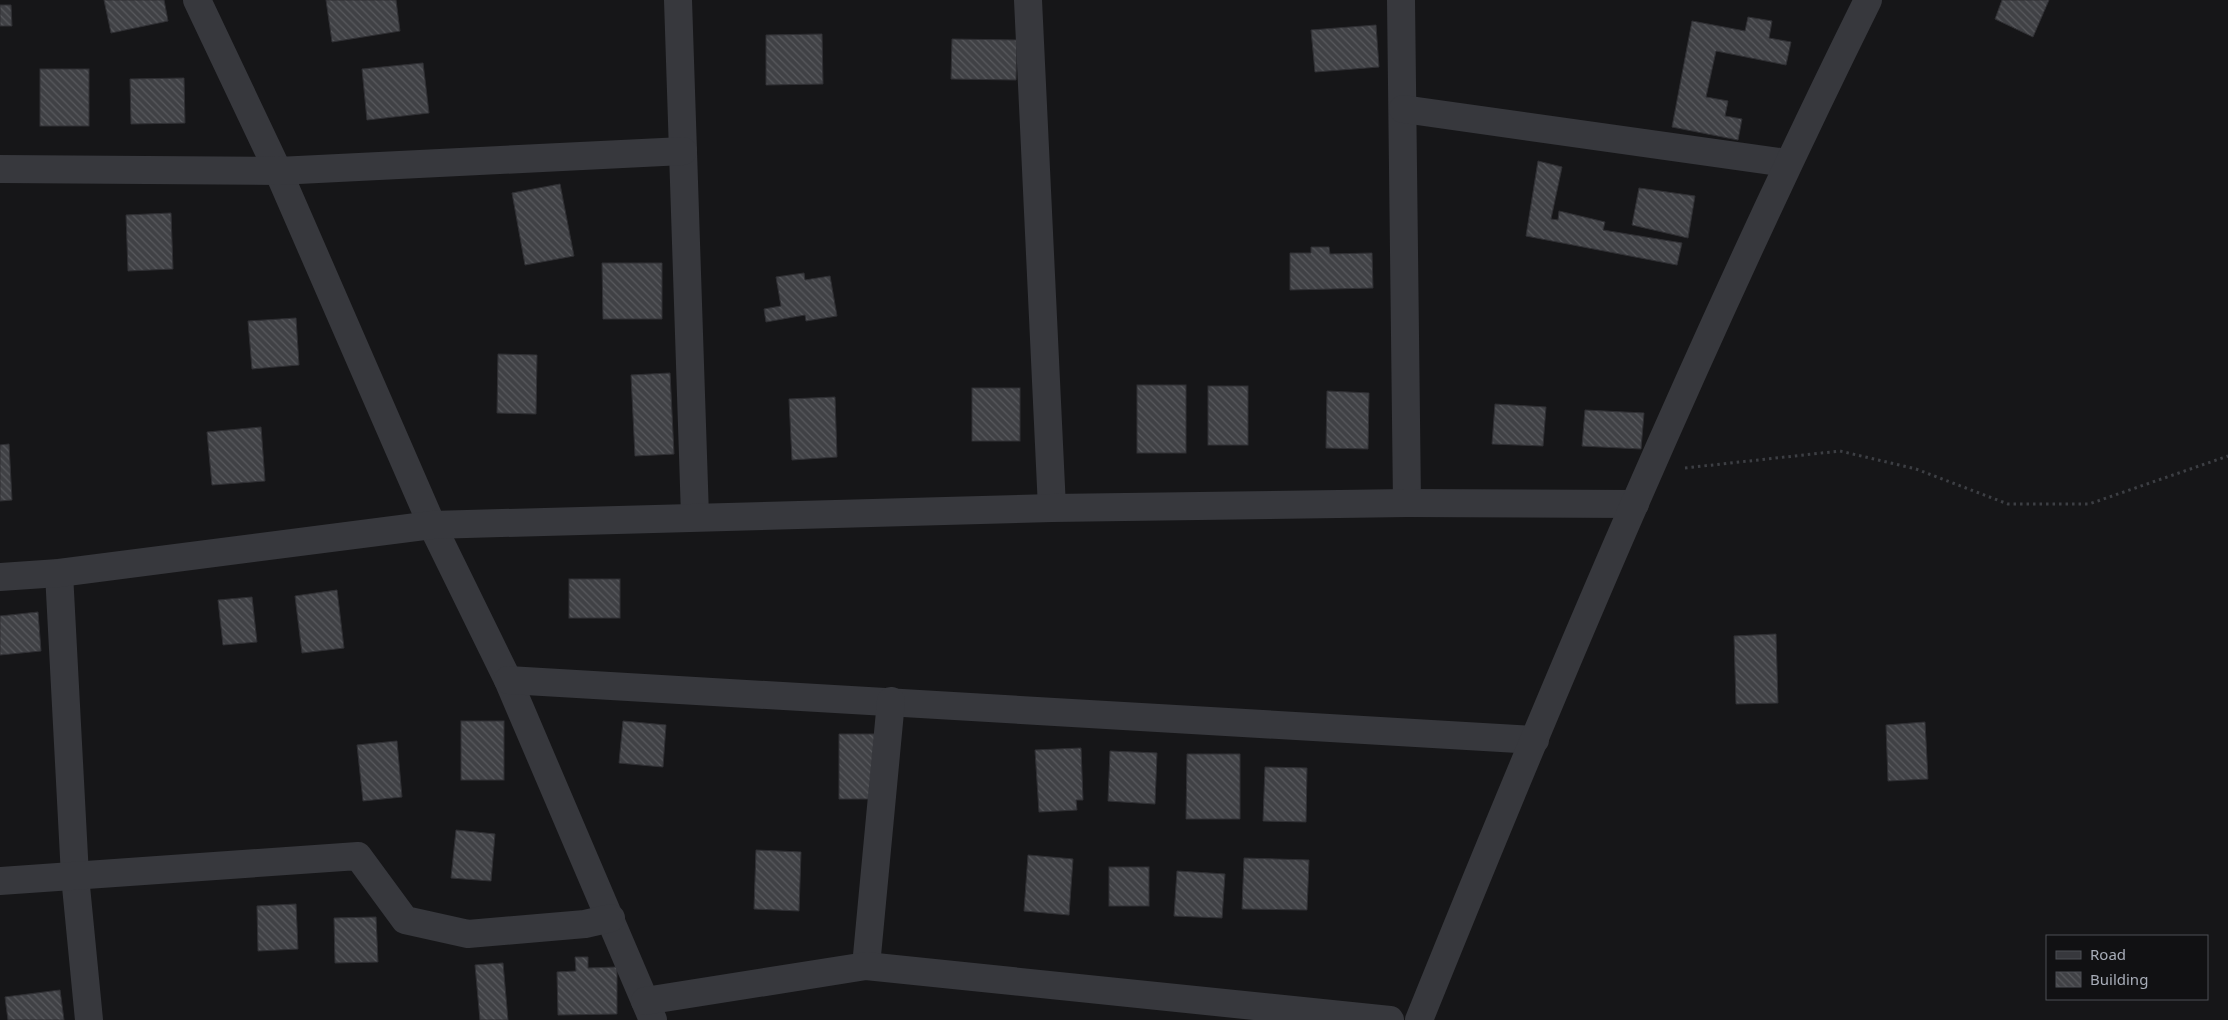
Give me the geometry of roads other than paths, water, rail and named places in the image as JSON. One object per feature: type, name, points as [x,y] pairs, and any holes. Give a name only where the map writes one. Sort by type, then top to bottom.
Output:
[{"type":"street","points":[[197,0],[278,171],[432,525],[508,680],[649,1010],[866,966],[1390,1020]]},
{"type":"street","points":[[678,0],[695,516]]},
{"type":"street","points":[[1028,0],[1052,508]]},
{"type":"street","points":[[1401,0],[1408,503]]},
{"type":"street","points":[[1419,1020],[1635,504],[1787,163],[1868,0]]},
{"type":"street","points":[[1404,109],[1787,163]]},
{"type":"street","points":[[0,169],[278,171],[683,151]]},
{"type":"street","points":[[0,577],[59,573],[432,525],[695,516],[1052,508],[1408,503],[1635,504]]},
{"type":"street","points":[[59,573],[75,876],[88,1020]]},
{"type":"street","points":[[508,680],[1535,740]]},
{"type":"street","points":[[866,966],[891,701]]},
{"type":"street","points":[[0,881],[358,856],[405,920],[468,934],[585,924],[611,918]]}]
